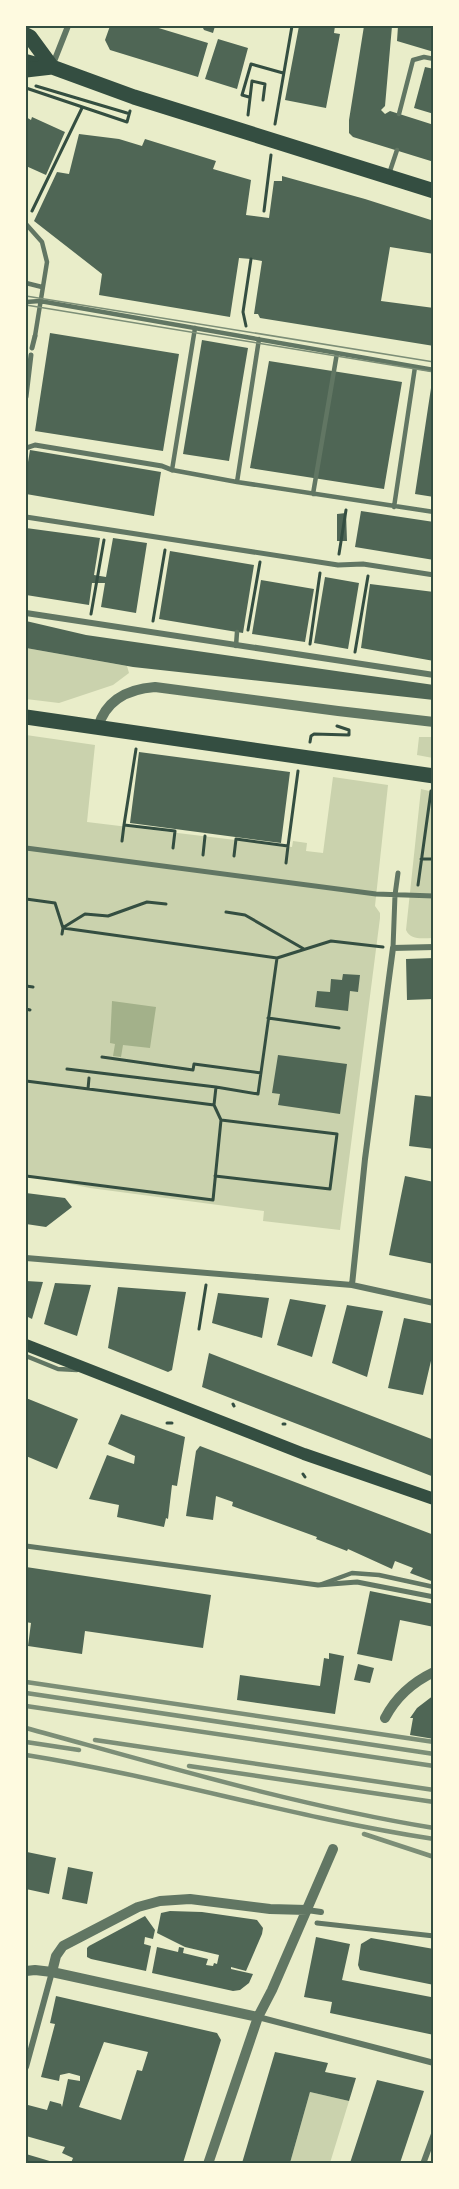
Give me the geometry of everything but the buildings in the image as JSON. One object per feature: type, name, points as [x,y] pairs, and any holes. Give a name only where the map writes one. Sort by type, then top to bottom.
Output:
[{"type":"main road","points":[[26,35],[51,67]]},
{"type":"main road","points":[[26,60],[134,97],[434,190]]},
{"type":"main road","points":[[26,70],[51,67]]},
{"type":"main road","points":[[26,717],[300,757],[433,782]]},
{"type":"main road","points":[[26,1346],[304,1454],[434,1499]]},
{"type":"street","points":[[51,67],[68,26]]},
{"type":"street","points":[[33,348],[35,336]]},
{"type":"street","points":[[26,397],[31,355]]},
{"type":"street","points":[[26,448],[35,444],[162,466],[172,470]]},
{"type":"street","points":[[26,517],[338,565],[370,565],[434,574]]},
{"type":"street","points":[[26,613],[434,675]]},
{"type":"street","points":[[98,727],[101,716],[122,695],[140,688],[155,687],[434,722]]},
{"type":"street","points":[[26,848],[395,896],[434,896]]},
{"type":"street","points":[[352,1285],[365,1160],[393,948],[398,873]]},
{"type":"street","points":[[393,948],[434,947]]},
{"type":"street","points":[[26,1258],[352,1285],[434,1303]]},
{"type":"street","points":[[26,1546],[318,1585],[357,1582],[434,1597]]},
{"type":"street","points":[[385,1718],[399,1696],[434,1672]]},
{"type":"street","points":[[208,2163],[258,2017],[333,1849]]},
{"type":"street","points":[[26,2067],[56,1956],[63,1946],[138,1907],[160,1901],[190,1899],[270,1909],[321,1912]]},
{"type":"street","points":[[317,1923],[434,1936]]},
{"type":"street","points":[[26,1971],[52,1972],[258,2017],[434,2063]]},
{"type":"street","points":[[423,2163],[434,2134]]},
{"type":"lane","points":[[399,114],[413,60],[424,57],[434,60]]},
{"type":"lane","points":[[388,177],[397,150]]},
{"type":"lane","points":[[26,224],[42,242],[47,262],[35,336]]},
{"type":"lane","points":[[26,283],[42,287]]},
{"type":"lane","points":[[26,302],[39,302],[434,370]]},
{"type":"lane","points":[[195,328],[172,470],[434,512]]},
{"type":"lane","points":[[237,482],[259,339]]},
{"type":"lane","points":[[314,494],[337,353]]},
{"type":"lane","points":[[394,507],[415,367]]},
{"type":"lane","points":[[236,646],[237,632]]},
{"type":"lane","points":[[26,1356],[58,1369],[91,1371]]},
{"type":"lane","points":[[318,1585],[352,1573],[379,1575],[434,1587]]},
{"type":"path","points":[[264,211],[292,26]]},
{"type":"path","points":[[249,97],[242,95],[251,64],[284,73]]},
{"type":"path","points":[[248,116],[252,81],[265,84],[263,100]]},
{"type":"path","points":[[26,83],[70,94],[129,114]]},
{"type":"path","points":[[26,88],[127,122]]},
{"type":"path","points":[[32,211],[82,108]]},
{"type":"path","points":[[243,312],[251,259]]},
{"type":"path","points":[[338,565],[348,499]]},
{"type":"path","points":[[90,623],[105,530]]},
{"type":"path","points":[[151,628],[167,540]]},
{"type":"path","points":[[246,638],[261,554]]},
{"type":"path","points":[[309,647],[321,562]]},
{"type":"path","points":[[355,654],[370,565]]},
{"type":"path","points":[[310,742],[310,736],[314,734],[349,735],[349,730],[336,726]]},
{"type":"path","points":[[122,840],[138,733]]},
{"type":"path","points":[[286,863],[300,757]]},
{"type":"path","points":[[417,895],[431,809],[433,782]]},
{"type":"path","points":[[124,825],[176,831],[173,848]]},
{"type":"path","points":[[202,855],[205,836]]},
{"type":"path","points":[[234,856],[236,840],[288,846]]},
{"type":"path","points":[[421,860],[434,859]]},
{"type":"path","points":[[26,899],[55,903],[63,928],[62,934]]},
{"type":"path","points":[[63,928],[85,914],[108,916],[147,902],[166,904]]},
{"type":"path","points":[[226,912],[245,915],[304,949]]},
{"type":"path","points":[[63,928],[277,958],[331,941],[393,948]]},
{"type":"path","points":[[95,938],[96,933]]},
{"type":"path","points":[[67,1068],[258,1094],[277,958]]},
{"type":"path","points":[[26,986],[33,987]]},
{"type":"path","points":[[268,1018],[339,1028]]},
{"type":"path","points":[[102,1057],[193,1070],[194,1064],[261,1073]]},
{"type":"path","points":[[88,1089],[89,1078]]},
{"type":"path","points":[[26,1081],[214,1105]]},
{"type":"path","points":[[26,1176],[213,1200],[221,1120],[214,1105],[216,1087]]},
{"type":"path","points":[[215,1176],[330,1189],[337,1134],[221,1120]]},
{"type":"path","points":[[199,1329],[206,1285]]},
{"type":"shaded area","points":[[26,648],[127,666],[129,673],[113,685],[59,703],[26,699]]},
{"type":"shaded area","points":[[26,735],[95,745],[87,822],[292,847],[293,841],[307,843],[306,851],[323,853],[333,777],[388,785],[375,906],[380,913],[380,918],[340,1230],[263,1221],[264,1211],[90,1188],[26,1175]]},
{"type":"shaded area","points":[[419,737],[433,737],[433,758],[417,755]]},
{"type":"shaded area","points":[[421,789],[433,792],[433,938],[414,937],[406,930]]},
{"type":"shaded area","points":[[112,1001],[156,1007],[150,1048],[123,1045],[121,1057],[113,1056],[115,1044],[110,1043]]},
{"type":"shaded area","points":[[310,2092],[349,2101],[330,2163],[290,2163]]},
{"type":"tram line","points":[[26,296],[434,362]]},
{"type":"tram line","points":[[26,305],[434,372]]},
{"type":"railway","points":[[26,1682],[434,1742]]},
{"type":"railway","points":[[26,1693],[434,1754]]},
{"type":"railway","points":[[26,1706],[434,1766]]},
{"type":"railway","points":[[26,1728],[279,1796],[434,1828]]},
{"type":"railway","points":[[95,1740],[434,1790]]},
{"type":"railway","points":[[26,1742],[79,1750]]},
{"type":"railway","points":[[26,1755],[128,1774],[331,1820],[434,1839]]},
{"type":"railway","points":[[189,1766],[434,1802]]},
{"type":"railway","points":[[364,1834],[434,1857]]}]
